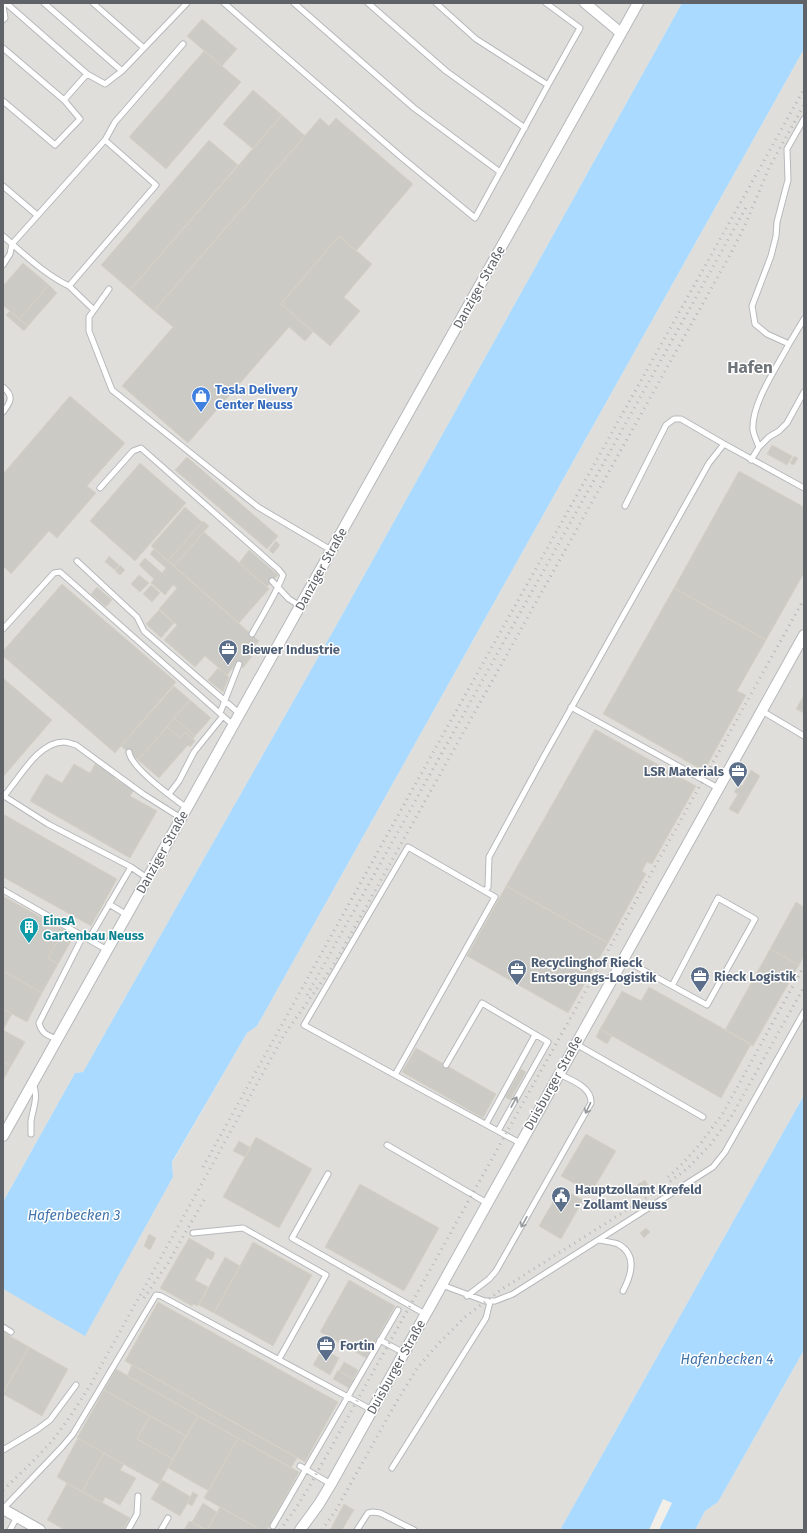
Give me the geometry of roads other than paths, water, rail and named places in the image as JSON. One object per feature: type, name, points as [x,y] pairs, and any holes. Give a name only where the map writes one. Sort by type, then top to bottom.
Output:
[{"type":"street","points":[[584,3],[622,33]]},
{"type":"street","name":"Danziger Straße","points":[[3,1136],[638,3]]},
{"type":"street","name":"Duisburger Straße","points":[[300,1530],[319,1504],[331,1484],[558,1073],[802,641]]},
{"type":"street","points":[[3,1509],[40,1530]]},
{"type":"lane","points":[[6,3],[86,74],[105,84],[122,71],[187,3]]},
{"type":"lane","points":[[44,3],[122,71]]},
{"type":"lane","points":[[93,3],[144,48]]},
{"type":"lane","points":[[224,3],[400,156],[475,218],[580,28],[546,3]]},
{"type":"lane","points":[[294,3],[414,108],[500,172]]},
{"type":"lane","points":[[368,3],[446,71],[525,128]]},
{"type":"lane","points":[[436,3],[476,39],[548,85]]},
{"type":"lane","points":[[3,6],[5,18],[3,20]]},
{"type":"lane","points":[[3,265],[10,254],[12,244],[105,140],[115,122],[183,44]]},
{"type":"lane","points":[[3,48],[64,100],[80,119],[55,145],[3,101]]},
{"type":"lane","points":[[64,100],[86,74]]},
{"type":"lane","points":[[789,344],[767,334],[755,324],[752,306],[771,256],[776,236],[788,180],[787,149],[804,119]]},
{"type":"lane","points":[[69,286],[156,185],[105,140]]},
{"type":"lane","points":[[3,186],[37,215]]},
{"type":"lane","points":[[3,236],[58,281],[69,286],[94,310]]},
{"type":"lane","points":[[109,289],[89,317],[89,332],[97,356],[112,390],[258,507],[331,550]]},
{"type":"lane","points":[[759,448],[753,431],[753,422],[757,405],[804,319]]},
{"type":"lane","points":[[3,387],[9,392],[11,398],[9,405],[3,412]]},
{"type":"lane","points":[[751,460],[769,437],[779,431],[787,423],[804,392]]},
{"type":"lane","points":[[625,506],[666,425],[674,419],[680,419],[751,460],[804,488]]},
{"type":"lane","points":[[485,890],[488,887],[489,857],[709,463],[724,444]]},
{"type":"lane","points":[[100,488],[133,451],[141,448],[278,569],[283,575],[279,587],[252,634]]},
{"type":"lane","points":[[77,561],[137,617],[144,631],[240,714]]},
{"type":"lane","points":[[3,629],[54,573],[57,571],[60,572],[233,725]]},
{"type":"lane","points":[[272,582],[279,587],[289,600],[300,606]]},
{"type":"lane","points":[[169,794],[179,781],[194,752],[221,714],[224,701],[239,664]]},
{"type":"lane","points":[[571,708],[718,788]]},
{"type":"lane","points":[[762,711],[804,736]]},
{"type":"lane","points":[[147,878],[130,867],[48,824],[3,796],[36,756],[48,746],[64,742],[76,745],[144,794],[181,818]]},
{"type":"lane","points":[[129,752],[130,758],[136,767],[187,808]]},
{"type":"lane","points":[[395,1075],[495,896],[408,848],[304,1025],[395,1075],[486,1124],[520,1143]]},
{"type":"lane","points":[[89,939],[130,867]]},
{"type":"lane","points":[[3,890],[107,950]]},
{"type":"lane","points":[[623,959],[672,986],[707,1005],[755,919],[718,898],[672,986]]},
{"type":"lane","points":[[109,904],[127,915]]},
{"type":"lane","points":[[57,1040],[46,1035],[41,1030],[39,1023],[83,936]]},
{"type":"lane","points":[[446,1065],[482,1003],[548,1042],[498,1131]]},
{"type":"lane","points":[[441,1285],[467,1296],[490,1302],[513,1294],[697,1178],[719,1161],[804,1012]]},
{"type":"lane","points":[[486,1124],[535,1035]]},
{"type":"lane","points":[[575,1044],[703,1117]]},
{"type":"lane","points":[[467,1296],[489,1279],[496,1270],[591,1103],[591,1099],[585,1088],[558,1073]]},
{"type":"lane","points":[[31,1134],[31,1122],[36,1098],[35,1089],[32,1084]]},
{"type":"lane","points":[[387,1145],[487,1203]]},
{"type":"lane","points":[[328,1174],[292,1238],[426,1314]]},
{"type":"lane","points":[[192,1233],[243,1228],[326,1275],[279,1359]]},
{"type":"lane","points":[[599,1240],[617,1244],[625,1250],[630,1259],[632,1269],[630,1279],[623,1291]]},
{"type":"lane","points":[[3,1509],[73,1434],[156,1295],[161,1296],[372,1410]]},
{"type":"lane","points":[[392,1468],[486,1318],[490,1302]]},
{"type":"lane","points":[[274,1526],[398,1310]]},
{"type":"lane","points":[[3,1327],[11,1332]]},
{"type":"lane","points":[[380,1340],[404,1353]]},
{"type":"lane","points":[[3,1450],[50,1420],[76,1385]]},
{"type":"lane","points":[[300,1466],[331,1484]]},
{"type":"lane","points":[[128,1530],[137,1514],[138,1496]]},
{"type":"lane","points":[[357,1530],[368,1513],[373,1512],[380,1513],[414,1530]]},
{"type":"lane","points":[[10,1530],[18,1517]]},
{"type":"lane","points":[[161,1530],[168,1518]]},
{"type":"water","name":"Hafenbecken 3","points":[[682,3],[804,3],[804,49],[257,1026],[247,1033],[172,1162],[173,1177],[85,1336],[3,1289],[3,1202],[75,1073],[83,1072],[341,617]]},
{"type":"water","name":"Hafenbecken 4","points":[[804,1095],[804,1350],[718,1502],[705,1511],[695,1530],[560,1530]]},
{"type":"railway","points":[[203,1167],[804,89]]},
{"type":"railway","points":[[3,1490],[51,1442],[67,1421],[91,1384],[284,1035],[333,966],[731,253],[745,225],[769,168],[804,105]]},
{"type":"railway","points":[[307,995],[748,204]]},
{"type":"railway","points":[[280,1530],[309,1487],[804,599]]},
{"type":"railway","points":[[668,1177],[701,1143],[723,1113],[804,966]]},
{"type":"railway","points":[[322,1530],[336,1510],[397,1401],[418,1367],[441,1341],[465,1317],[502,1289],[660,1189],[688,1168],[710,1145],[731,1117],[804,987]]},
{"type":"railway","points":[[144,1298],[168,1263],[204,1200]]},
{"type":"place","name":"Tesla Delivery Center Neuss","points":[[201,413]]},
{"type":"place","name":"Biewer Industrie","points":[[228,666]]},
{"type":"place","name":"LSR Materials","points":[[738,788]]},
{"type":"place","name":"EinsA Gartenbau Neuss","points":[[29,944]]},
{"type":"place","name":"Recyclinghof Rieck Entsorgungs-Logistik","points":[[517,986]]},
{"type":"place","name":"Rieck Logistik","points":[[700,993]]},
{"type":"place","name":"Hauptzollamt Krefeld - Zollamt Neuss","points":[[561,1213]]},
{"type":"place","name":"Fortin","points":[[326,1362]]},
{"type":"district","name":"Hafen","points":[[750,367]]}]
